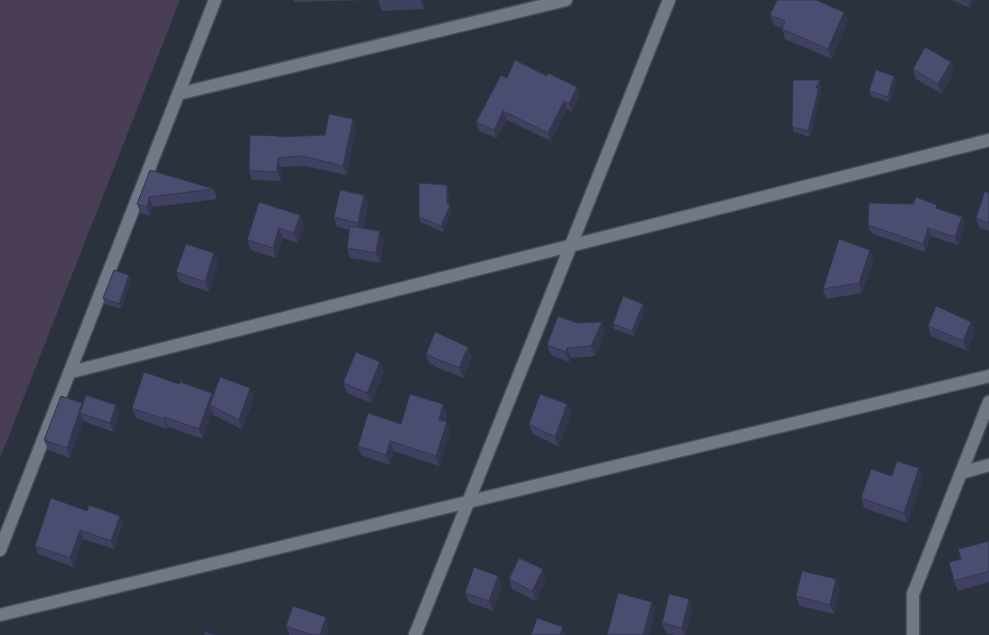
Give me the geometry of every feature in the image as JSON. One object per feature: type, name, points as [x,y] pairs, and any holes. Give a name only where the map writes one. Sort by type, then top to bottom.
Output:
[{"type":"street","points":[[0,550],[215,0]]},
{"type":"street","points":[[178,94],[566,0]]},
{"type":"street","points":[[416,635],[669,0]]},
{"type":"street","points":[[70,372],[989,140]]},
{"type":"street","points":[[0,615],[989,376]]},
{"type":"street","points":[[913,635],[913,594],[989,402]]},
{"type":"street","points":[[961,473],[989,465]]},
{"type":"shaded area","points":[[0,0],[180,0],[0,458]]},
{"type":"building","points":[[777,0],[816,0],[844,12],[828,49],[782,29],[785,21],[770,15]]},
{"type":"building","points":[[925,47],[951,62],[938,84],[913,69]]},
{"type":"building","points":[[515,60],[547,76],[548,73],[577,87],[569,104],[564,101],[548,133],[503,111],[494,130],[476,122],[501,75],[507,78]]},
{"type":"building","points":[[876,70],[894,76],[888,97],[869,91]]},
{"type":"building","points":[[793,80],[820,80],[816,88],[819,88],[808,131],[792,127]]},
{"type":"building","points":[[329,114],[353,119],[343,166],[302,156],[278,158],[277,172],[249,171],[250,135],[279,137],[325,135]]},
{"type":"building","points":[[150,170],[214,189],[149,197],[147,207],[137,204]]},
{"type":"building","points":[[419,183],[447,185],[447,203],[450,205],[441,226],[419,217]]},
{"type":"building","points":[[340,190],[364,195],[358,223],[334,217]]},
{"type":"building","points":[[985,191],[989,193],[989,223],[976,218]]},
{"type":"building","points":[[916,197],[937,205],[936,208],[962,217],[955,237],[928,228],[923,244],[868,225],[869,203],[913,204]]},
{"type":"building","points":[[259,202],[300,215],[294,233],[279,228],[273,248],[247,240]]},
{"type":"building","points":[[350,226],[380,231],[376,253],[347,248]]},
{"type":"building","points":[[839,239],[870,250],[859,283],[823,289]]},
{"type":"building","points":[[186,244],[214,253],[205,282],[176,272]]},
{"type":"building","points":[[114,270],[129,275],[119,304],[103,298]]},
{"type":"building","points":[[623,296],[643,304],[632,331],[613,324]]},
{"type":"building","points":[[936,306],[971,322],[963,341],[928,326]]},
{"type":"building","points":[[558,316],[577,323],[602,322],[591,346],[567,348],[566,352],[547,345]]},
{"type":"building","points":[[435,332],[468,347],[459,368],[426,354]]},
{"type":"building","points":[[356,352],[380,362],[367,393],[343,383]]},
{"type":"building","points":[[144,372],[212,393],[199,429],[132,408]]},
{"type":"building","points":[[220,377],[250,388],[239,420],[210,405]]},
{"type":"building","points":[[410,394],[443,404],[439,420],[447,422],[436,456],[390,441],[386,455],[358,446],[368,413],[401,424]]},
{"type":"building","points":[[540,394],[567,404],[555,437],[529,424]]},
{"type":"building","points":[[86,395],[116,405],[110,423],[80,413]]},
{"type":"building","points":[[61,396],[82,403],[67,448],[44,440]]},
{"type":"building","points":[[897,461],[919,468],[904,513],[861,498],[871,469],[892,476]]},
{"type":"building","points":[[51,498],[87,511],[89,505],[120,516],[111,541],[80,530],[70,558],[35,546]]},
{"type":"building","points":[[989,541],[989,571],[954,581],[949,562],[961,559],[958,549]]},
{"type":"building","points":[[519,558],[543,569],[532,591],[509,579]]},
{"type":"building","points":[[474,567],[498,576],[489,601],[465,593]]},
{"type":"building","points":[[802,571],[836,579],[830,605],[796,596]]},
{"type":"building","points":[[618,593],[652,602],[643,635],[607,635]]},
{"type":"building","points":[[669,594],[689,599],[682,628],[662,623]]},
{"type":"building","points":[[293,606],[326,617],[320,635],[312,635],[286,626]]},
{"type":"building","points":[[537,618],[563,627],[560,635],[531,635]]},
{"type":"building","points":[[205,632],[215,635],[204,635]]}]
